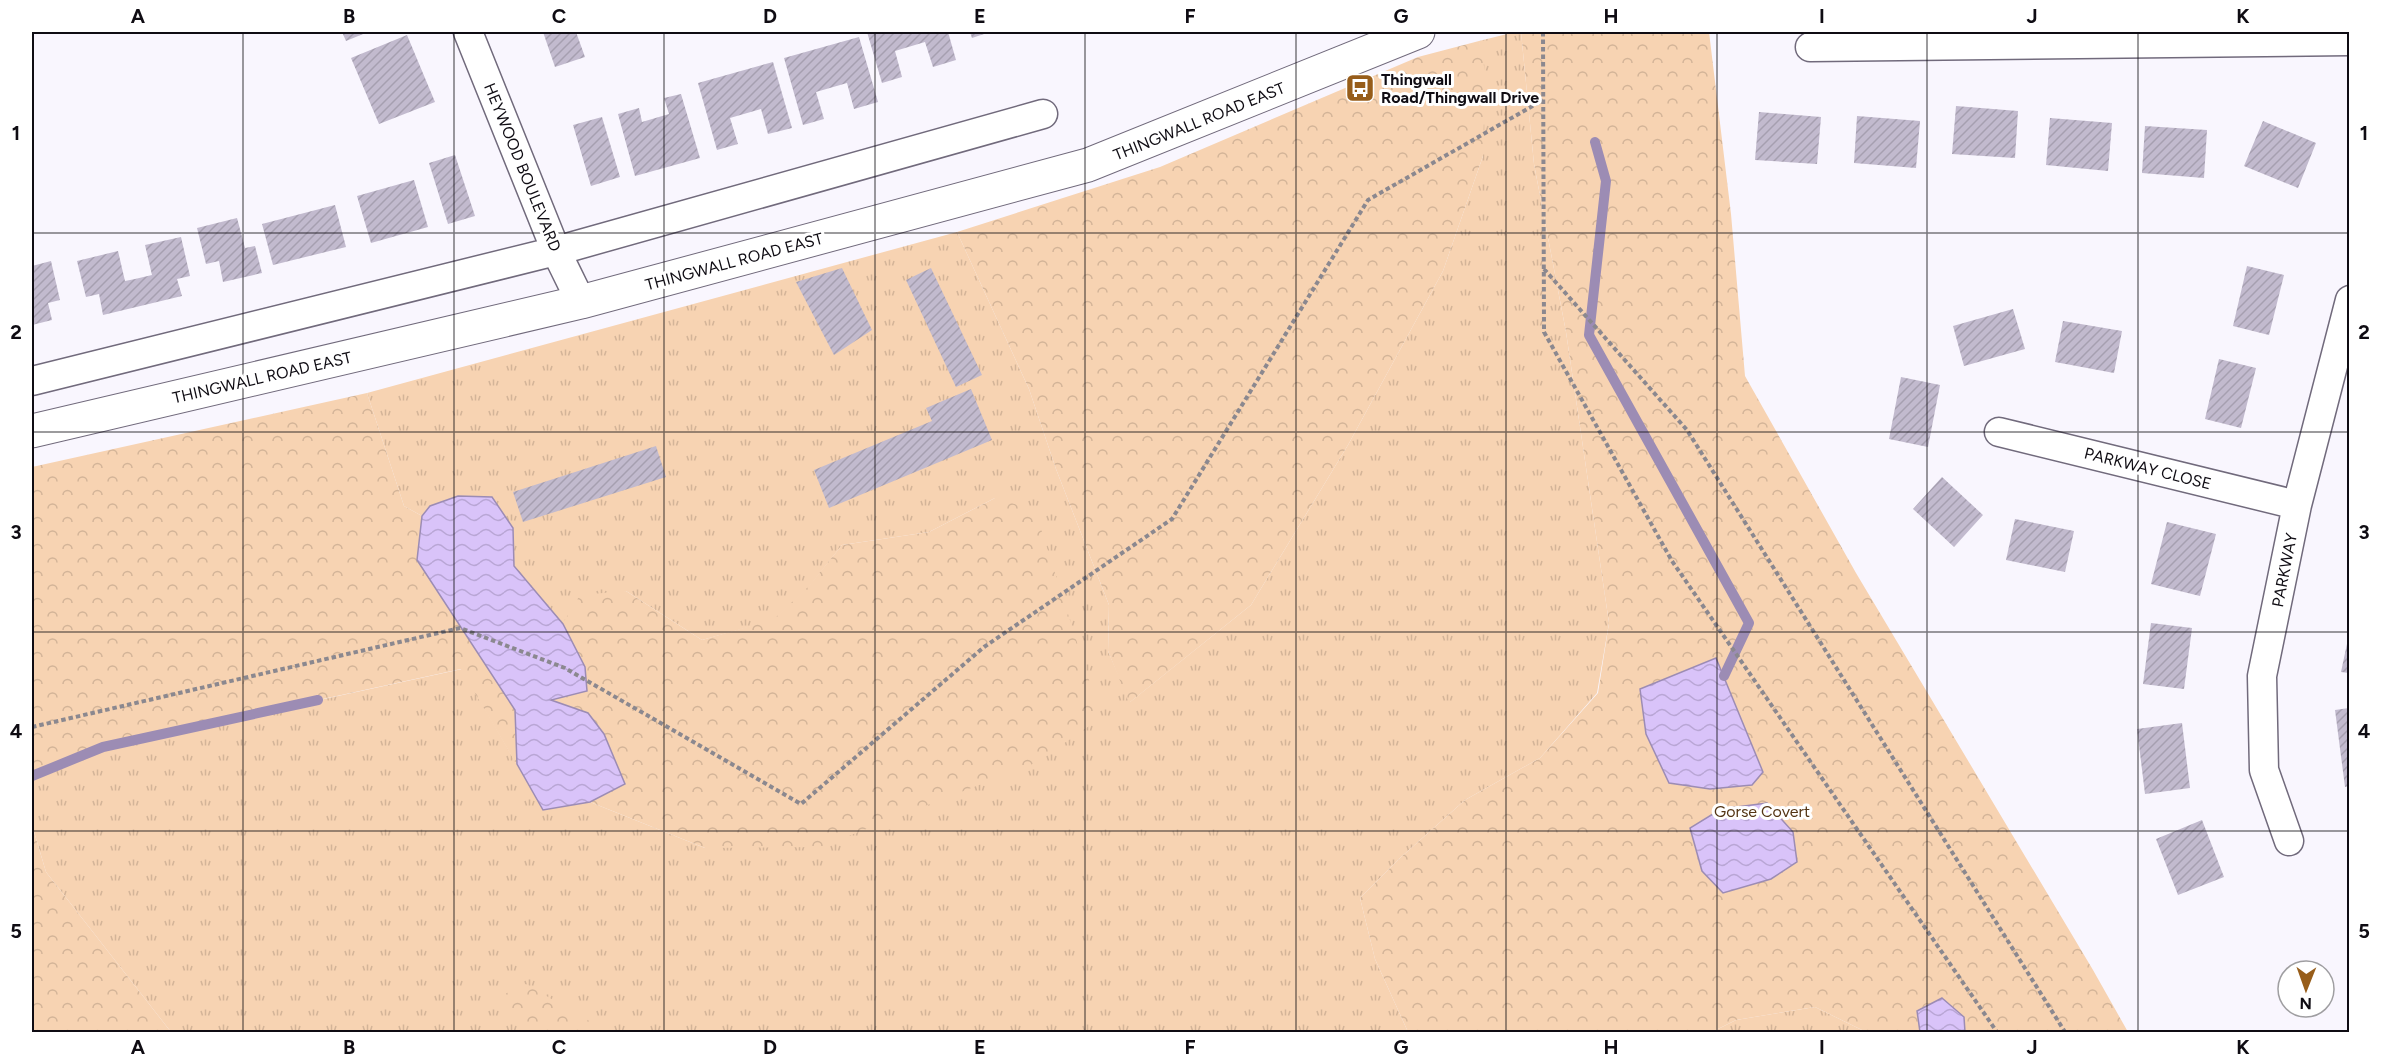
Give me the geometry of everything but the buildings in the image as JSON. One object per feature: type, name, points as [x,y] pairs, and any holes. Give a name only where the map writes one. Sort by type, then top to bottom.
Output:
[{"type":"street","name":"HEYWOOD BOULEVARD","points":[[468,32],[556,251],[581,302]]},
{"type":"street","name":"THINGWALL ROAD EAST","points":[[32,431],[581,302],[1088,165],[1418,32]]},
{"type":"street","points":[[1810,47],[2349,41]]},
{"type":"street","points":[[32,381],[556,251],[1043,114]]},
{"type":"street","name":"PARKWAY","points":[[2289,841],[2264,770],[2262,676],[2297,505],[2349,300]]},
{"type":"street","name":"PARKWAY CLOSE","points":[[1999,432],[2297,505]]},
{"type":"path","points":[[1543,32],[1544,332],[1672,561],[1997,1032]]},
{"type":"path","points":[[32,728],[459,628],[565,668],[801,804],[984,647],[1172,519],[1368,200],[1543,100]]},
{"type":"path","points":[[1544,269],[1688,430],[2065,1032]]},
{"type":"green space","points":[[1521,32],[1534,164],[1566,332],[1609,623],[1597,693],[1540,758],[1465,800],[1400,858],[1360,898],[1375,959],[1408,1032],[171,1032],[46,872],[32,825],[32,776],[103,747],[462,669],[543,810],[590,802],[705,848],[995,498],[929,532],[842,545],[808,588],[774,620],[702,640],[626,591],[563,624],[514,566],[513,528],[422,516],[404,506],[367,393],[957,232],[1029,389],[1056,469],[1109,605],[1108,651],[1130,702],[1251,605],[1348,445],[1443,271],[1483,156],[1479,41]]},
{"type":"green space","name":"Gorse Covert","points":[[1521,32],[1709,32],[1731,214],[1745,376],[1856,573],[2128,1032],[1866,1032],[1815,1007],[1736,1020],[1712,1032],[1408,1032],[1375,959],[1360,898],[1400,858],[1465,800],[1540,758],[1598,693],[1609,623],[1566,332],[1534,164]]},
{"type":"green space","points":[[1479,41],[1485,71],[1483,156],[1443,271],[1348,445],[1251,605],[1129,703],[1108,651],[1109,605],[1056,469],[1029,389],[957,232],[1160,167],[1418,57]]},
{"type":"green space","points":[[367,393],[404,506],[422,516],[445,500],[463,497],[492,497],[513,528],[515,566],[563,623],[580,595],[626,591],[702,640],[774,619],[808,587],[842,545],[929,532],[995,498],[1035,510],[1101,718],[1035,763],[820,847],[705,848],[590,802],[543,810],[461,669],[103,747],[32,776],[32,467]]},
{"type":"green space","points":[[32,825],[46,872],[171,1032],[32,1032]]},
{"type":"green space","points":[[526,984],[608,1032],[529,1032],[492,1000]]},
{"type":"green space","points":[[1815,1007],[1866,1032],[1712,1032],[1736,1020]]},
{"type":"water","points":[[458,496],[492,497],[513,528],[514,566],[563,624],[585,667],[587,691],[551,700],[588,713],[604,734],[625,784],[590,802],[543,810],[517,764],[515,710],[417,560],[422,516],[430,506]]},
{"type":"water","points":[[1716,658],[1763,772],[1752,785],[1710,789],[1669,783],[1646,734],[1640,689]]},
{"type":"water","points":[[1767,803],[1793,832],[1797,862],[1771,879],[1723,893],[1702,871],[1690,828],[1721,809]]},
{"type":"water","points":[[1942,998],[1964,1017],[1965,1032],[1920,1032],[1917,1011]]},
{"type":"waterway","points":[[1595,142],[1606,181],[1589,335],[1749,623],[1724,676]]},
{"type":"waterway","points":[[32,776],[103,747],[318,700]]},
{"type":"place","name":"Thingwall Road/Thingwall Drive","points":[[1360,88]]}]
